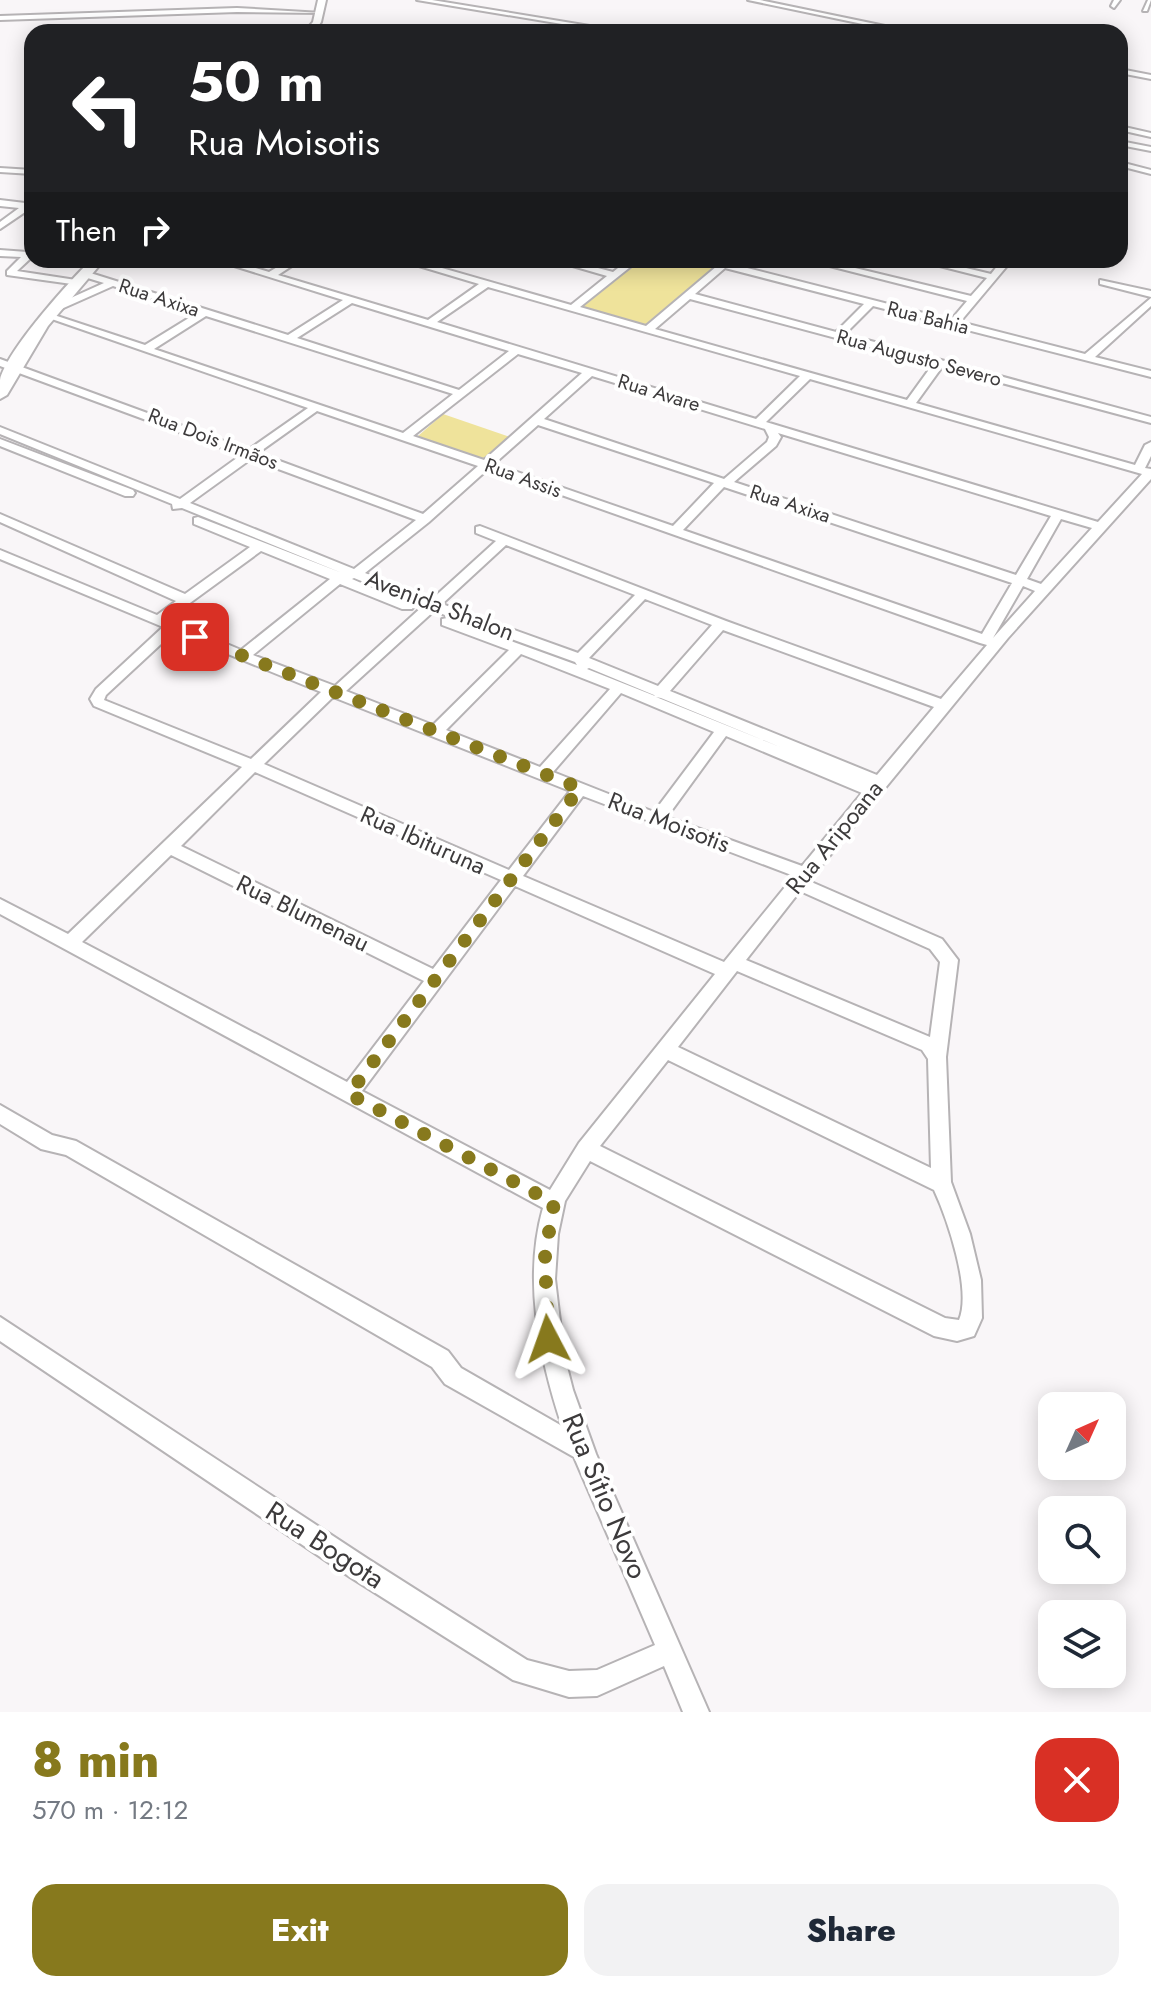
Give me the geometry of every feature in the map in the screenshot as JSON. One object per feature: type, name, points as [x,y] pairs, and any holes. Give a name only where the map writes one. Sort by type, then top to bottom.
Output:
[{"type":"street","points":[[315,24],[322,0]]},
{"type":"street","points":[[420,0],[572,24]]},
{"type":"street","points":[[751,0],[865,24]]},
{"type":"street","points":[[1145,10],[1151,0]]},
{"type":"street","points":[[805,10],[815,5]]},
{"type":"street","points":[[0,18],[243,10],[319,13]]},
{"type":"street","points":[[1128,73],[1151,77]]},
{"type":"street","points":[[1128,130],[1151,135]]},
{"type":"street","points":[[1128,145],[1151,149]]},
{"type":"street","points":[[1128,168],[1151,172]]},
{"type":"street","points":[[1,171],[24,172]]},
{"type":"street","points":[[0,203],[24,204]]},
{"type":"street","points":[[0,226],[24,208]]},
{"type":"street","points":[[0,253],[24,254]]},
{"type":"street","name":"Rua Axixa","points":[[24,260],[10,273],[112,283],[462,394]]},
{"type":"street","points":[[0,395],[7,363],[90,268]]},
{"type":"street","name":"Rua Avare","points":[[247,268],[1098,526]]},
{"type":"street","points":[[271,275],[283,268]]},
{"type":"street","points":[[434,268],[1147,471]]},
{"type":"street","points":[[587,268],[613,275]]},
{"type":"street","points":[[573,308],[623,268]]},
{"type":"street","points":[[649,329],[719,268]]},
{"type":"street","name":"Rua Bahia","points":[[735,268],[1151,374]]},
{"type":"street","points":[[785,281],[800,268]]},
{"type":"street","points":[[842,268],[975,300]]},
{"type":"street","points":[[955,268],[993,277]]},
{"type":"street","points":[[953,324],[1000,268]]},
{"type":"street","points":[[1103,282],[1151,294]]},
{"type":"street","points":[[53,312],[112,283]]},
{"type":"street","points":[[428,324],[486,284]]},
{"type":"street","name":"Rua Augusto Severo","points":[[687,295],[1151,420]]},
{"type":"street","points":[[289,339],[350,300]]},
{"type":"street","points":[[1087,358],[1151,301]]},
{"type":"street","points":[[837,337],[870,303]]},
{"type":"street","name":"Rua Assis","points":[[53,312],[146,349],[989,642]]},
{"type":"street","points":[[146,349],[206,312]]},
{"type":"street","points":[[405,437],[516,350]]},
{"type":"street","name":"Rua Dois Irmãos","points":[[7,363],[425,519]]},
{"type":"street","points":[[910,403],[939,363]]},
{"type":"street","points":[[243,656],[338,579],[357,573],[425,519],[590,372]]},
{"type":"street","points":[[675,531],[724,482],[772,444],[775,437],[764,425],[808,375]]},
{"type":"street","points":[[176,506],[316,407]]},
{"type":"street","name":"Rua Axixa","points":[[535,420],[1044,589]]},
{"type":"street","name":"Avenida Shalon","points":[[0,430],[202,517],[357,573],[428,609]]},
{"type":"street","name":"Avenida Shalon","points":[[0,442],[176,506]]},
{"type":"street","name":"Rua Aripoana","points":[[551,1214],[586,1149],[943,705],[989,642],[1044,589],[1147,471],[1151,445]]},
{"type":"street","points":[[989,642],[1014,592],[1017,579],[1058,514]]},
{"type":"street","name":"Avenida Shalon","points":[[202,517],[258,547],[338,579],[580,665],[629,689],[876,786]]},
{"type":"street","points":[[0,518],[186,600]]},
{"type":"street","points":[[480,530],[721,624],[943,705]]},
{"type":"street","points":[[69,944],[252,765],[504,540]]},
{"type":"street","points":[[164,624],[186,600],[258,547]]},
{"type":"street","name":"Rua Moisotis","points":[[0,554],[243,656],[437,730],[801,878],[936,944],[949,960],[937,1057]]},
{"type":"street","points":[[580,665],[644,593]]},
{"type":"street","name":"Rua Ibituruna","points":[[164,624],[101,692],[97,701],[512,879],[730,967],[922,1039],[937,1057]]},
{"type":"street","points":[[660,693],[721,624]]},
{"type":"street","name":"Avenida Shalon","points":[[473,626],[517,650],[580,665]]},
{"type":"street","points":[[437,730],[517,650]]},
{"type":"street","points":[[543,773],[629,689]]},
{"type":"street","name":"Avenida Shalon","points":[[629,689],[660,693],[708,719],[722,731],[876,786]]},
{"type":"street","points":[[657,819],[722,731]]},
{"type":"street","points":[[349,1094],[580,788]]},
{"type":"street","name":"Rua Blumenau","points":[[169,847],[436,979]]},
{"type":"street","points":[[0,906],[349,1094],[551,1214]]},
{"type":"street","points":[[665,1050],[941,1183]]},
{"type":"street","points":[[586,1149],[942,1328],[955,1331],[966,1328],[974,1306],[967,1259],[941,1183],[937,1057]]},
{"type":"street","points":[[0,1114],[48,1143],[69,1147],[440,1359],[453,1376],[579,1448]]},
{"type":"street","name":"Rua Sítio Novo","points":[[551,1214],[545,1255],[548,1339],[579,1448],[634,1564],[696,1712]]},
{"type":"street","name":"Rua Bogota","points":[[0,1328],[359,1568],[522,1671],[569,1684],[597,1683],[670,1651]]},
{"type":"shaded area","points":[[628,268],[715,268],[645,325],[578,306]]},
{"type":"shaded area","points":[[443,414],[510,437],[482,459],[417,437]]},
{"type":"route","points":[[195,637],[580,788],[349,1094],[554,1203],[545,1255],[548,1339]]}]
